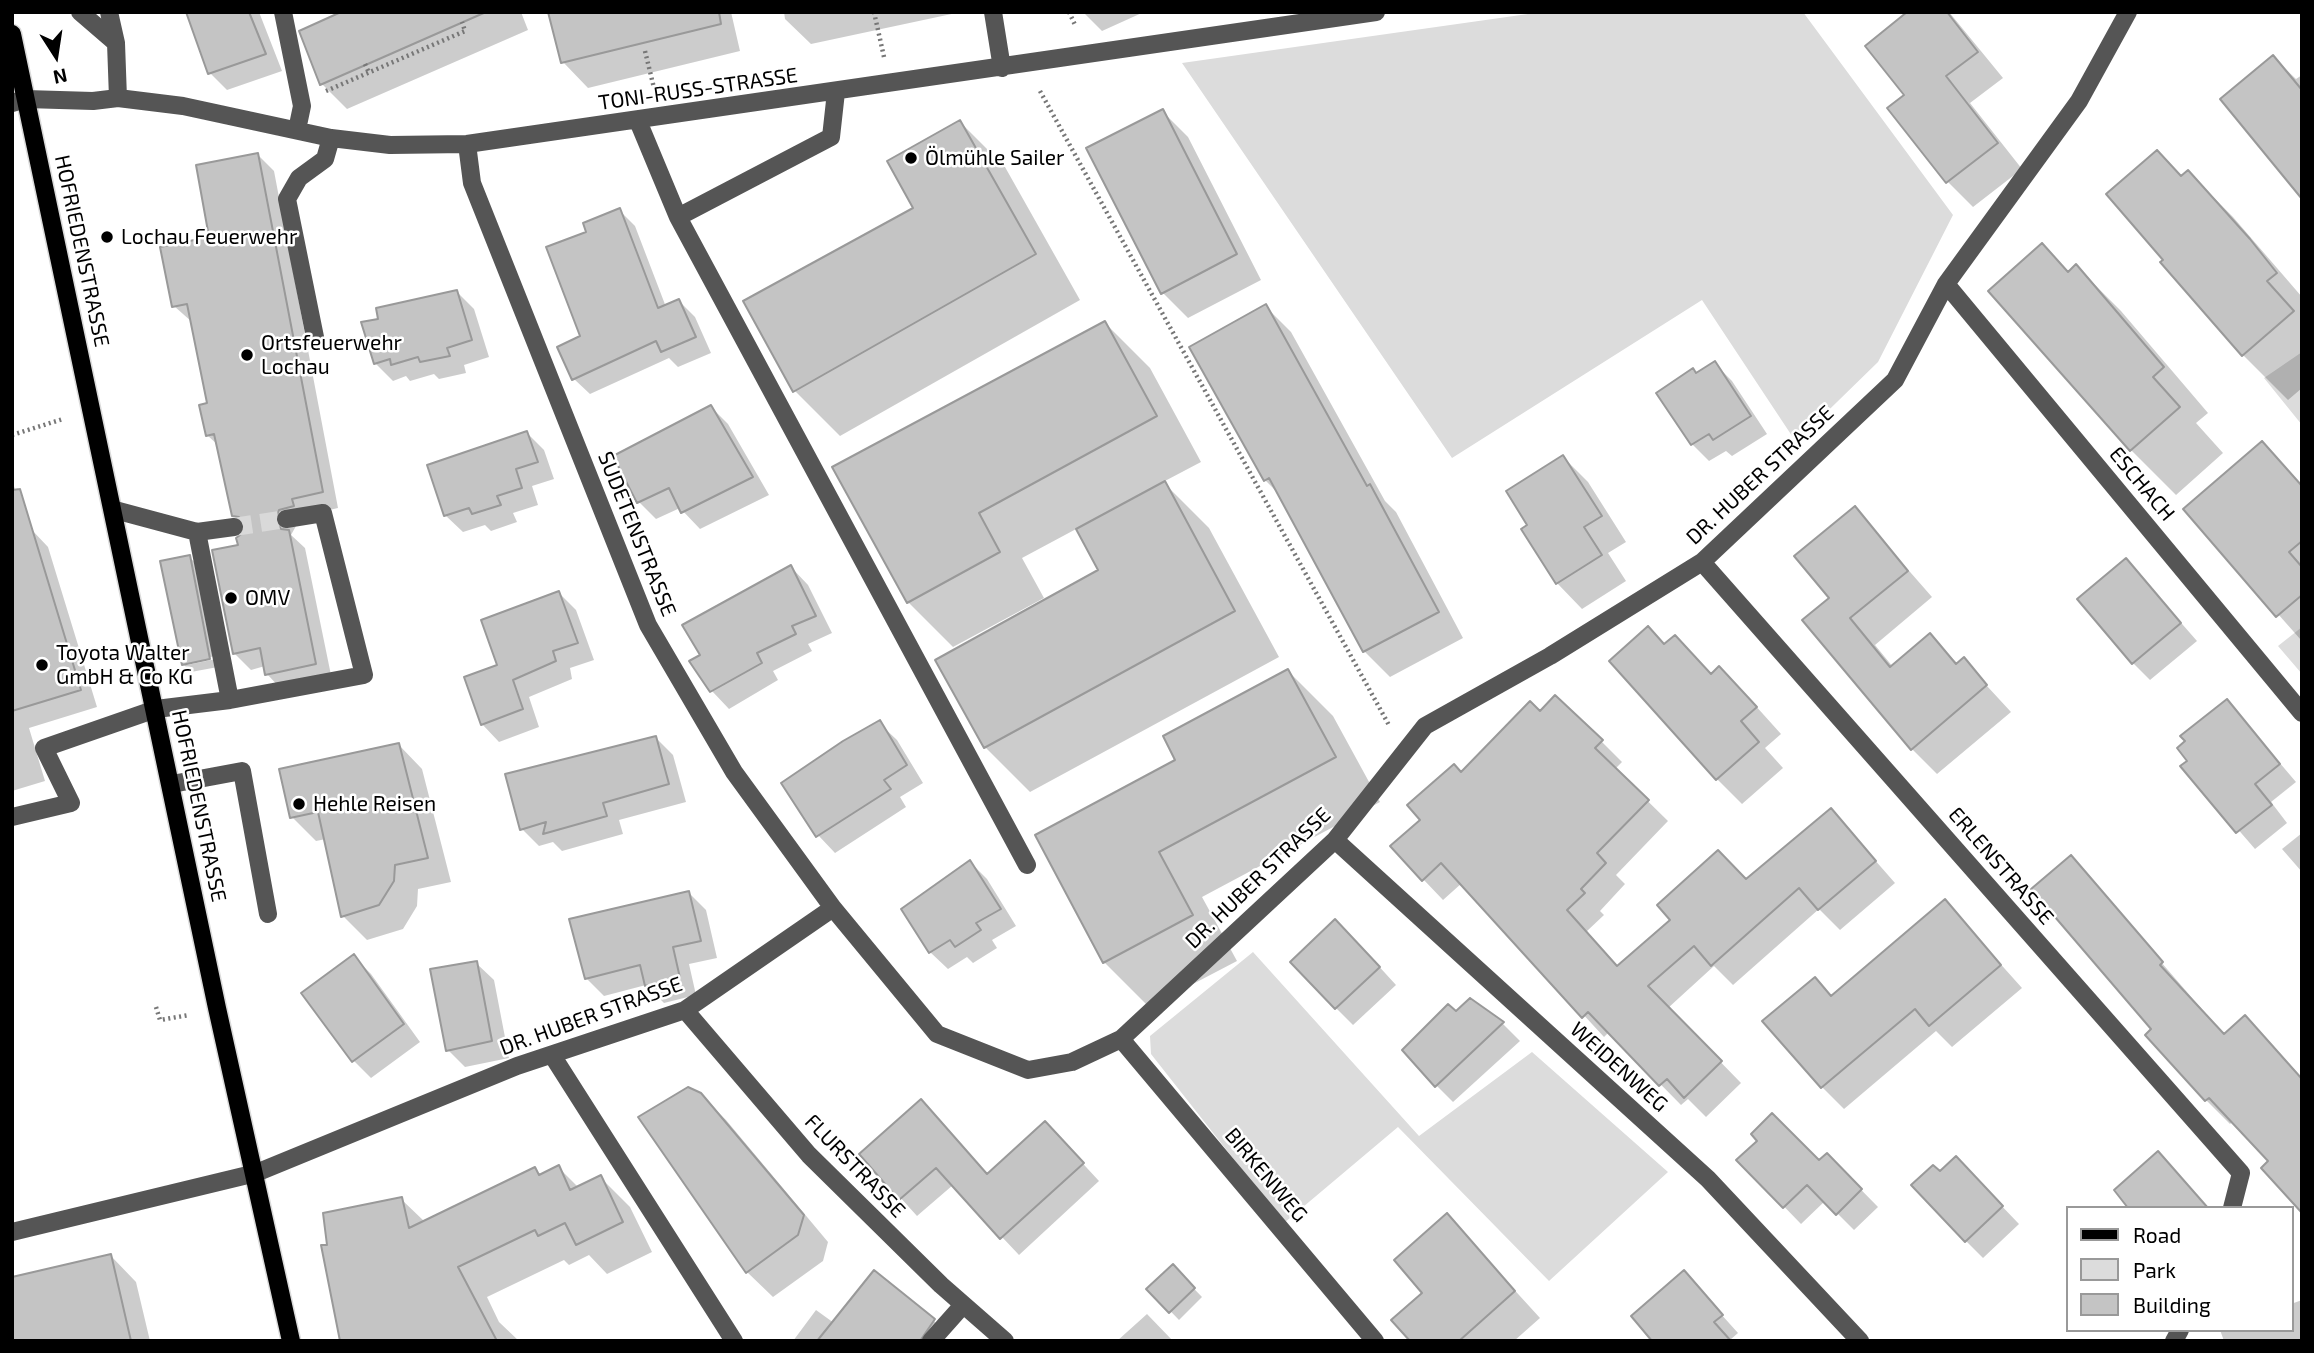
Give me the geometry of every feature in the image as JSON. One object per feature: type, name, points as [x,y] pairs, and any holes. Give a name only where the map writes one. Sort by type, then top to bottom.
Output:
[{"type":"main road","name":"HOFRIEDENSTRASSE","points":[[12,34],[19,101],[94,408],[217,1008],[256,1173],[291,1341]]},
{"type":"street","points":[[80,12],[116,43]]},
{"type":"street","points":[[109,12],[116,43],[118,98]]},
{"type":"street","points":[[284,12],[302,106],[297,130]]},
{"type":"street","points":[[993,12],[1002,68]]},
{"type":"street","name":"TONI-RUSS-STRASSE","points":[[19,101],[93,102],[118,98],[183,106],[331,138],[390,145],[467,144],[1376,12]]},
{"type":"street","name":"DR. HUBER STRASSE","points":[[12,1231],[256,1173],[552,1055],[685,1010],[833,908],[937,1034],[1028,1070],[1072,1062],[1121,1039],[1335,840],[1425,726],[1550,656],[1702,562],[1895,380],[1946,284],[2079,101],[2128,12]]},
{"type":"street","points":[[678,217],[831,137],[836,92]]},
{"type":"street","points":[[638,121],[678,217],[1027,865]]},
{"type":"street","points":[[316,342],[287,199],[299,178],[325,159],[331,138]]},
{"type":"street","name":"SUDETENSTRASSE","points":[[467,144],[471,183],[648,625],[734,772],[833,908]]},
{"type":"street","name":"ESCHACH","points":[[1946,284],[2302,713]]},
{"type":"street","points":[[115,510],[197,532],[234,527]]},
{"type":"street","points":[[12,817],[71,803],[44,748],[156,709],[230,700],[364,675],[323,513],[286,519]]},
{"type":"street","points":[[197,532],[230,700]]},
{"type":"street","name":"ERLENSTRASSE","points":[[1702,562],[2241,1172],[2232,1206]]},
{"type":"street","points":[[172,784],[242,771],[268,914]]},
{"type":"street","name":"WEIDENWEG","points":[[1335,840],[1708,1178],[1860,1341]]},
{"type":"street","name":"FLURSTRASSE","points":[[685,1010],[809,1155],[963,1305],[1004,1341]]},
{"type":"street","name":"BIRKENWEG","points":[[1121,1039],[1376,1341]]},
{"type":"street","points":[[552,1055],[734,1341]]},
{"type":"street","points":[[931,1341],[963,1305]]},
{"type":"path","points":[[875,13],[885,61]]},
{"type":"path","points":[[302,106],[313,97],[465,31],[462,22]]},
{"type":"path","points":[[645,51],[656,96]]},
{"type":"path","points":[[365,64],[369,73]]},
{"type":"path","points":[[1038,87],[1393,733],[1407,748]]},
{"type":"path","points":[[12,435],[94,408]]},
{"type":"path","points":[[156,1007],[160,1020],[193,1014]]},
{"type":"green space","points":[[1542,12],[1803,12],[1953,215],[1878,362],[1796,442],[1702,300],[1452,458],[1182,63]]},
{"type":"green space","points":[[2302,352],[2302,425],[2264,378]]},
{"type":"green space","points":[[2302,627],[2302,674],[2278,646]]},
{"type":"green space","points":[[1253,952],[1419,1136],[1532,1052],[1668,1172],[1549,1281],[1398,1127],[1284,1223],[1151,1054],[1150,1036]]},
{"type":"building","points":[[186,12],[249,12],[266,54],[208,74]]},
{"type":"building","points":[[341,12],[486,12],[320,85],[299,31]]},
{"type":"building","points":[[548,12],[719,12],[721,24],[561,63]]},
{"type":"building","points":[[1907,12],[1947,12],[1978,52],[1946,76],[1998,143],[1946,183],[1887,108],[1904,95],[1865,46]]},
{"type":"building","points":[[2273,55],[2302,90],[2302,199],[2220,99]]},
{"type":"building","points":[[1163,109],[1237,254],[1161,294],[1086,148]]},
{"type":"building","points":[[960,120],[1036,254],[793,392],[743,301],[913,208],[887,161]]},
{"type":"building","points":[[2157,150],[2181,176],[2188,170],[2250,239],[2277,273],[2267,281],[2294,311],[2242,356],[2160,262],[2163,260],[2106,194]]},
{"type":"building","points":[[258,153],[323,492],[292,499],[294,506],[279,510],[275,520],[281,529],[289,530],[316,664],[265,675],[260,648],[233,654],[212,550],[238,545],[236,538],[244,532],[245,525],[239,517],[232,516],[214,434],[206,436],[199,405],[207,403],[187,304],[172,307],[160,247],[209,237],[196,165]]},
{"type":"building","points":[[620,208],[658,308],[679,299],[696,337],[661,352],[656,341],[572,380],[557,347],[580,336],[546,247],[586,232],[583,223]]},
{"type":"building","points":[[2042,243],[2068,272],[2076,264],[2164,367],[2153,377],[2180,407],[2130,451],[1988,291]]},
{"type":"building","points":[[457,290],[472,340],[447,348],[450,356],[420,362],[418,357],[391,365],[390,359],[374,364],[361,322],[378,319],[376,308]]},
{"type":"building","points":[[1266,304],[1367,486],[1370,484],[1439,612],[1363,652],[1269,478],[1264,481],[1189,347]]},
{"type":"building","points":[[1105,321],[1157,416],[979,513],[1000,552],[907,603],[832,467]]},
{"type":"building","points":[[1715,361],[1751,416],[1713,440],[1709,434],[1691,445],[1656,393],[1693,368],[1696,373]]},
{"type":"building","points":[[711,405],[753,477],[681,513],[669,488],[637,503],[613,456]]},
{"type":"building","points":[[527,431],[538,462],[516,469],[522,488],[497,496],[501,505],[472,514],[469,508],[444,516],[427,465]]},
{"type":"building","points":[[2262,441],[2302,486],[2302,541],[2289,552],[2302,567],[2302,595],[2276,617],[2183,509]]},
{"type":"building","points":[[1563,455],[1602,516],[1584,527],[1602,555],[1556,584],[1521,529],[1527,525],[1506,491]]},
{"type":"building","points":[[1165,481],[1235,611],[984,748],[935,660],[1098,570],[1076,529]]},
{"type":"building","points":[[20,489],[81,690],[12,711],[12,490]]},
{"type":"building","points":[[1855,506],[1908,571],[1850,618],[1890,667],[1930,633],[1956,664],[1964,657],[1987,685],[1911,750],[1802,620],[1829,598],[1794,556]]},
{"type":"building","points":[[190,555],[210,659],[182,665],[160,561]]},
{"type":"building","points":[[2126,558],[2181,623],[2132,664],[2077,599]]},
{"type":"building","points":[[791,565],[816,616],[792,626],[796,634],[757,653],[762,663],[710,692],[689,661],[700,655],[682,625]]},
{"type":"building","points":[[559,591],[578,643],[553,651],[556,661],[513,680],[523,709],[481,725],[464,677],[497,665],[481,620]]},
{"type":"building","points":[[1648,626],[1664,644],[1675,635],[1711,674],[1719,666],[1757,707],[1741,721],[1759,742],[1716,780],[1609,661]]},
{"type":"building","points":[[1288,669],[1336,757],[1159,852],[1193,915],[1103,963],[1035,835],[1175,760],[1163,736]]},
{"type":"building","points":[[1555,695],[1603,740],[1595,748],[1649,800],[1597,853],[1606,863],[1581,889],[1585,893],[1567,910],[1617,966],[1670,920],[1657,905],[1718,850],[1746,879],[1831,808],[1876,861],[1818,910],[1799,888],[1711,966],[1694,946],[1648,986],[1722,1061],[1684,1098],[1667,1079],[1659,1086],[1588,1012],[1582,1018],[1441,863],[1422,881],[1390,846],[1420,820],[1407,805],[1454,764],[1461,772],[1530,701],[1540,711]]},
{"type":"building","points":[[2227,699],[2280,764],[2255,784],[2272,805],[2236,833],[2180,766],[2187,761],[2177,748],[2185,741],[2180,736]]},
{"type":"building","points":[[880,720],[907,765],[884,780],[891,789],[816,837],[781,783],[843,741]]},
{"type":"building","points":[[656,736],[669,784],[603,803],[607,816],[543,834],[546,822],[520,830],[505,774]]},
{"type":"building","points":[[399,743],[428,858],[395,865],[394,881],[379,905],[341,917],[318,812],[290,818],[279,769]]},
{"type":"building","points":[[2071,855],[2163,962],[2160,965],[2224,1034],[2245,1015],[2302,1079],[2302,1213],[2261,1168],[2268,1161],[2209,1098],[2205,1101],[2145,1035],[2151,1029],[2031,889]]},
{"type":"building","points":[[970,860],[1001,909],[976,923],[981,930],[955,947],[950,940],[929,953],[901,909]]},
{"type":"building","points":[[689,891],[701,941],[673,947],[680,978],[645,986],[640,965],[585,979],[569,919]]},
{"type":"building","points":[[1945,899],[2001,965],[1929,1026],[1915,1009],[1821,1088],[1762,1021],[1815,977],[1831,996]]},
{"type":"building","points":[[1335,919],[1380,967],[1335,1009],[1290,962]]},
{"type":"building","points":[[354,954],[404,1024],[352,1062],[301,993]]},
{"type":"building","points":[[477,961],[492,1041],[446,1051],[430,969]]},
{"type":"building","points":[[1470,998],[1504,1022],[1435,1087],[1402,1050],[1448,1004],[1456,1011]]},
{"type":"building","points":[[688,1087],[701,1093],[804,1215],[798,1235],[746,1273],[638,1117]]},
{"type":"building","points":[[921,1099],[987,1174],[1045,1121],[1084,1163],[1000,1239],[936,1168],[899,1200],[859,1154]]},
{"type":"building","points":[[1772,1113],[1819,1160],[1827,1153],[1862,1189],[1836,1215],[1807,1185],[1783,1208],[1736,1160],[1757,1141],[1751,1134]]},
{"type":"building","points":[[2158,1151],[2206,1206],[2126,1206],[2114,1190]]},
{"type":"building","points":[[1956,1156],[2003,1206],[1965,1242],[1911,1185],[1933,1165],[1940,1171]]},
{"type":"building","points":[[559,1165],[570,1190],[601,1175],[623,1222],[576,1245],[565,1223],[538,1236],[535,1230],[458,1267],[497,1341],[340,1341],[321,1245],[327,1245],[323,1213],[402,1197],[409,1228],[535,1167],[539,1175]]},
{"type":"building","points":[[1447,1213],[1515,1291],[1459,1341],[1410,1341],[1391,1320],[1422,1293],[1394,1260]]},
{"type":"building","points":[[111,1254],[131,1341],[12,1341],[12,1277]]},
{"type":"building","points":[[1173,1264],[1195,1288],[1169,1313],[1146,1289]]},
{"type":"building","points":[[874,1270],[935,1319],[920,1341],[817,1341]]},
{"type":"building","points":[[1684,1270],[1723,1315],[1714,1322],[1731,1341],[1652,1341],[1631,1316]]},
{"type":"tunnel","points":[[234,527],[286,519]]},
{"type":"place","name":"Ölmühle Sailer","points":[[911,158]]},
{"type":"place","name":"Lochau Feuerwehr","points":[[107,237]]},
{"type":"place","name":"Ortsfeuerwehr Lochau","points":[[247,355]]},
{"type":"place","name":"OMV","points":[[231,598]]},
{"type":"place","name":"Toyota Walter GmbH & Co KG","points":[[42,665]]},
{"type":"place","name":"Hehle Reisen","points":[[299,804]]}]
